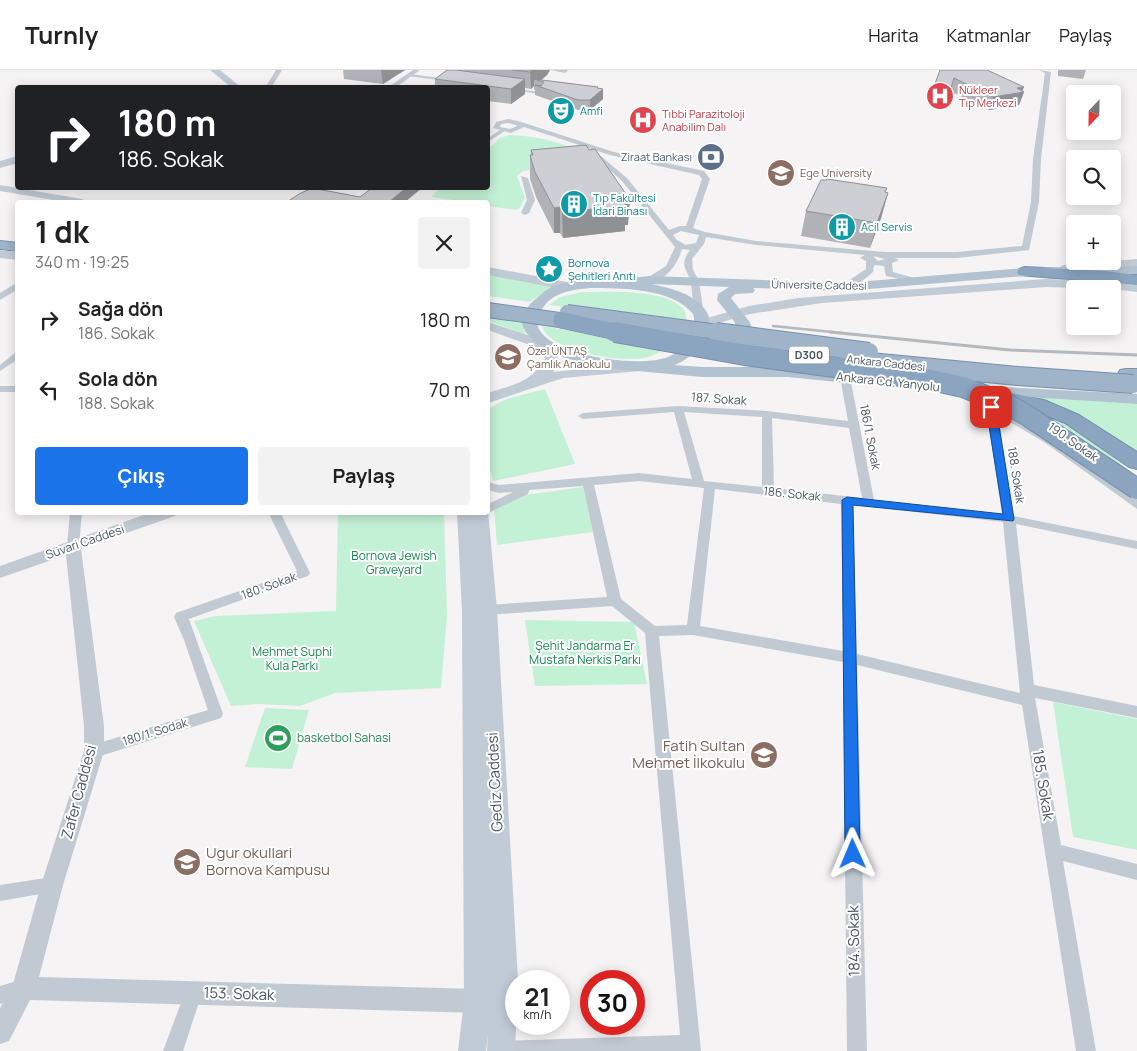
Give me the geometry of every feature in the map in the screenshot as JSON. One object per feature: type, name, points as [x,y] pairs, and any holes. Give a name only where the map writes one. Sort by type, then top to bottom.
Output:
[{"type":"highway","points":[[0,236],[15,238]]},
{"type":"highway","points":[[0,245],[15,247]]},
{"type":"highway","points":[[1025,272],[1104,276],[1137,280]]},
{"type":"highway","name":"Ankara Caddesi","points":[[490,302],[882,354],[1134,383]]},
{"type":"highway","name":"Ankara Caddesi","points":[[490,310],[858,361],[1018,376],[1134,383]]},
{"type":"highway","points":[[561,320],[618,334],[734,354],[930,380],[963,388],[989,397],[1028,416],[1137,489]]},
{"type":"highway","points":[[954,389],[1038,404],[1072,419],[1137,462]]},
{"type":"main road","points":[[210,72],[218,85]]},
{"type":"main road","points":[[210,72],[233,85]]},
{"type":"main road","points":[[0,165],[15,160]]},
{"type":"main road","points":[[0,169],[15,165]]},
{"type":"main road","points":[[0,188],[70,200]]},
{"type":"main road","points":[[0,254],[15,256]]},
{"type":"main road","points":[[1025,272],[1137,263]]},
{"type":"main road","name":"Üniversite Caddesi","points":[[613,284],[650,280],[845,287],[1025,272],[1137,270]]},
{"type":"main road","points":[[490,271],[568,286],[613,284],[644,288],[688,301],[700,316]]},
{"type":"main road","points":[[700,316],[796,302],[1034,282],[1086,282],[1137,288]]},
{"type":"main road","points":[[534,382],[545,372],[552,359],[547,346],[531,332],[529,320],[544,298],[553,291],[568,286]]},
{"type":"main road","points":[[741,311],[725,303],[723,297],[727,293],[737,290],[808,292],[845,287]]},
{"type":"main road","points":[[741,311],[744,325],[758,362],[788,372]]},
{"type":"main road","points":[[490,397],[549,377],[585,371],[665,363],[682,355],[692,346],[700,316]]},
{"type":"main road","points":[[490,327],[602,362],[640,367]]},
{"type":"main road","name":"Ankara Cd. Yanyolu","points":[[640,367],[702,372],[788,372],[954,389],[1134,383]]},
{"type":"main road","name":"Gediz Caddesi","points":[[479,515],[487,610],[506,1001],[501,1051]]},
{"type":"main road","name":"Gediz Caddesi","points":[[472,1051],[478,1001],[472,611],[479,515]]},
{"type":"street","points":[[270,85],[279,70]]},
{"type":"street","points":[[394,85],[417,70]]},
{"type":"street","points":[[554,70],[565,71]]},
{"type":"street","points":[[490,125],[563,142],[592,152],[607,161],[620,174],[678,247],[689,248],[698,245],[760,246],[886,258],[957,255],[1026,248],[1035,202],[1037,159],[1048,72],[1042,70]]},
{"type":"street","points":[[409,75],[456,81]]},
{"type":"street","points":[[503,88],[540,93]]},
{"type":"street","points":[[490,122],[499,127]]},
{"type":"street","points":[[490,138],[499,127],[512,122],[589,145],[612,154],[701,173],[706,178],[689,229]]},
{"type":"street","points":[[515,131],[522,127],[520,124]]},
{"type":"street","points":[[524,178],[530,200],[525,213]]},
{"type":"street","points":[[668,234],[680,228],[689,229],[703,234],[756,243],[870,257]]},
{"type":"street","points":[[700,316],[695,281],[689,270],[688,260],[703,234]]},
{"type":"street","points":[[650,280],[670,269],[678,247]]},
{"type":"street","points":[[845,287],[870,270],[870,257]]},
{"type":"street","points":[[886,258],[889,274],[918,282]]},
{"type":"street","points":[[0,297],[15,287]]},
{"type":"street","points":[[0,370],[15,358]]},
{"type":"street","name":"186/1. Sokak","points":[[845,377],[868,503]]},
{"type":"street","name":"190. Sokak","points":[[991,407],[1048,440],[1137,505]]},
{"type":"street","name":"188. Sokak","points":[[991,407],[1009,519]]},
{"type":"street","points":[[678,409],[704,484],[693,630]]},
{"type":"street","name":"187. Sokak","points":[[582,416],[678,409],[766,414],[854,424]]},
{"type":"street","points":[[766,414],[768,492]]},
{"type":"street","name":"186. Sokak","points":[[490,487],[498,489],[639,477],[1009,519],[1137,545]]},
{"type":"street","points":[[588,480],[615,601],[652,631],[693,630],[849,658],[1028,696],[1137,712]]},
{"type":"street","name":"186. Sokak","points":[[490,506],[534,486]]},
{"type":"street","name":"184. Sokak","points":[[847,500],[857,1051]]},
{"type":"street","name":"Zafer Caddesi","points":[[0,1032],[24,988],[52,885],[94,751],[94,726],[73,546],[76,515]]},
{"type":"street","name":"Süvari Caddesi","points":[[0,572],[161,515]]},
{"type":"street","name":"180. Sokak","points":[[216,714],[182,617],[304,573],[275,515]]},
{"type":"street","name":"185. Sokak","points":[[1009,519],[1028,696],[1086,1051]]},
{"type":"street","points":[[487,610],[615,601]]},
{"type":"street","points":[[501,1051],[691,1048],[652,631]]},
{"type":"street","name":"180/1. Sodak","points":[[94,751],[216,714]]},
{"type":"street","points":[[1054,851],[1137,872]]},
{"type":"street","points":[[0,893],[52,885]]},
{"type":"street","name":"153. Sokak","points":[[0,995],[24,988],[478,1001]]},
{"type":"street","points":[[172,1051],[193,993]]},
{"type":"green space","points":[[510,135],[532,137],[575,149],[596,159],[523,171],[517,176],[525,198],[520,208],[516,210],[490,206],[490,200],[453,200],[431,197],[438,190],[490,190],[490,147],[500,138]]},
{"type":"green space","points":[[490,275],[553,286],[530,302],[490,296]]},
{"type":"green space","points":[[582,292],[620,292],[664,297],[675,302],[683,309],[686,314],[686,324],[549,305],[560,297]]},
{"type":"green space","points":[[490,316],[523,321],[525,334],[490,322]]},
{"type":"green space","points":[[542,326],[668,347],[657,354],[644,358],[619,359],[603,357],[557,342],[547,335]]},
{"type":"green space","points":[[545,389],[575,464],[493,481],[490,470],[490,408],[506,399]]},
{"type":"green space","points":[[1032,397],[1137,404],[1137,455],[1074,414]]},
{"type":"green space","points":[[1019,407],[1067,419],[1137,477]]},
{"type":"green space","points":[[583,487],[593,532],[497,545],[494,508],[525,495]]},
{"type":"green space","name":"Mehmet Suphi Kula Parkı","points":[[338,515],[444,515],[447,615],[441,688],[335,693],[300,706],[258,704],[231,706],[194,621],[216,616],[336,611]]},
{"type":"green space","name":"Şehit Jandarma Er Mustafa Nerkis Parkı","points":[[525,620],[634,622],[647,684],[535,686]]},
{"type":"green space","points":[[1053,702],[1137,719],[1137,850],[1073,837]]},
{"type":"green space","name":"basketbol Sahasi","points":[[265,708],[309,710],[292,769],[245,767]]},
{"type":"building","points":[[447,70],[456,70],[525,79],[511,89],[435,79]]},
{"type":"building","points":[[512,70],[533,70],[530,72]]},
{"type":"building","points":[[940,70],[987,70],[1024,87],[1017,88],[1024,92],[993,97],[954,78],[949,94],[932,92]]},
{"type":"building","points":[[534,79],[603,89],[590,100],[578,100],[535,85],[541,86],[544,82]]},
{"type":"building","points":[[586,145],[589,150],[595,149],[630,200],[623,201],[626,206],[562,212],[560,207],[554,208],[535,172],[530,155],[533,155],[531,150]]},
{"type":"building","points":[[827,179],[887,188],[885,192],[888,193],[877,223],[806,211],[821,180]]},
{"type":"building","points":[[308,190],[323,190],[360,197],[369,190],[404,190],[391,200],[290,200]]},
{"type":"railway","points":[[773,326],[842,333]]},
{"type":"railway","points":[[830,332],[1010,350],[1137,355]]},
{"type":"place","name":"Nükleer Tıp Merkezi","points":[[940,96]]},
{"type":"place","name":"Amfi","points":[[561,111]]},
{"type":"place","name":"Tıbbi Parazitoloji Anabilim Dalı","points":[[643,120]]},
{"type":"place","name":"Ziraat Bankası","points":[[711,157]]},
{"type":"place","name":"Ege University","points":[[781,173]]},
{"type":"place","name":"Tıp Fakültesi İdari Binası","points":[[574,204]]},
{"type":"place","name":"Acil Servis","points":[[842,227]]},
{"type":"place","name":"Bornova Şehitleri Anıtı","points":[[549,269]]},
{"type":"place","name":"Özel ÜNTAŞ Çamlık Anaokulu","points":[[508,357]]},
{"type":"place","name":"basketbol Sahasi","points":[[278,738]]},
{"type":"place","name":"Fatih Sultan Mehmet İlkokulu","points":[[764,755]]},
{"type":"place","name":"Ugur okullari Bornova Kampusu","points":[[187,862]]},
{"type":"route","points":[[853,854],[847,500],[1009,519],[991,407]]},
{"type":"park label","name":"Bornova Jewish Graveyard","points":[[394,563]]}]
